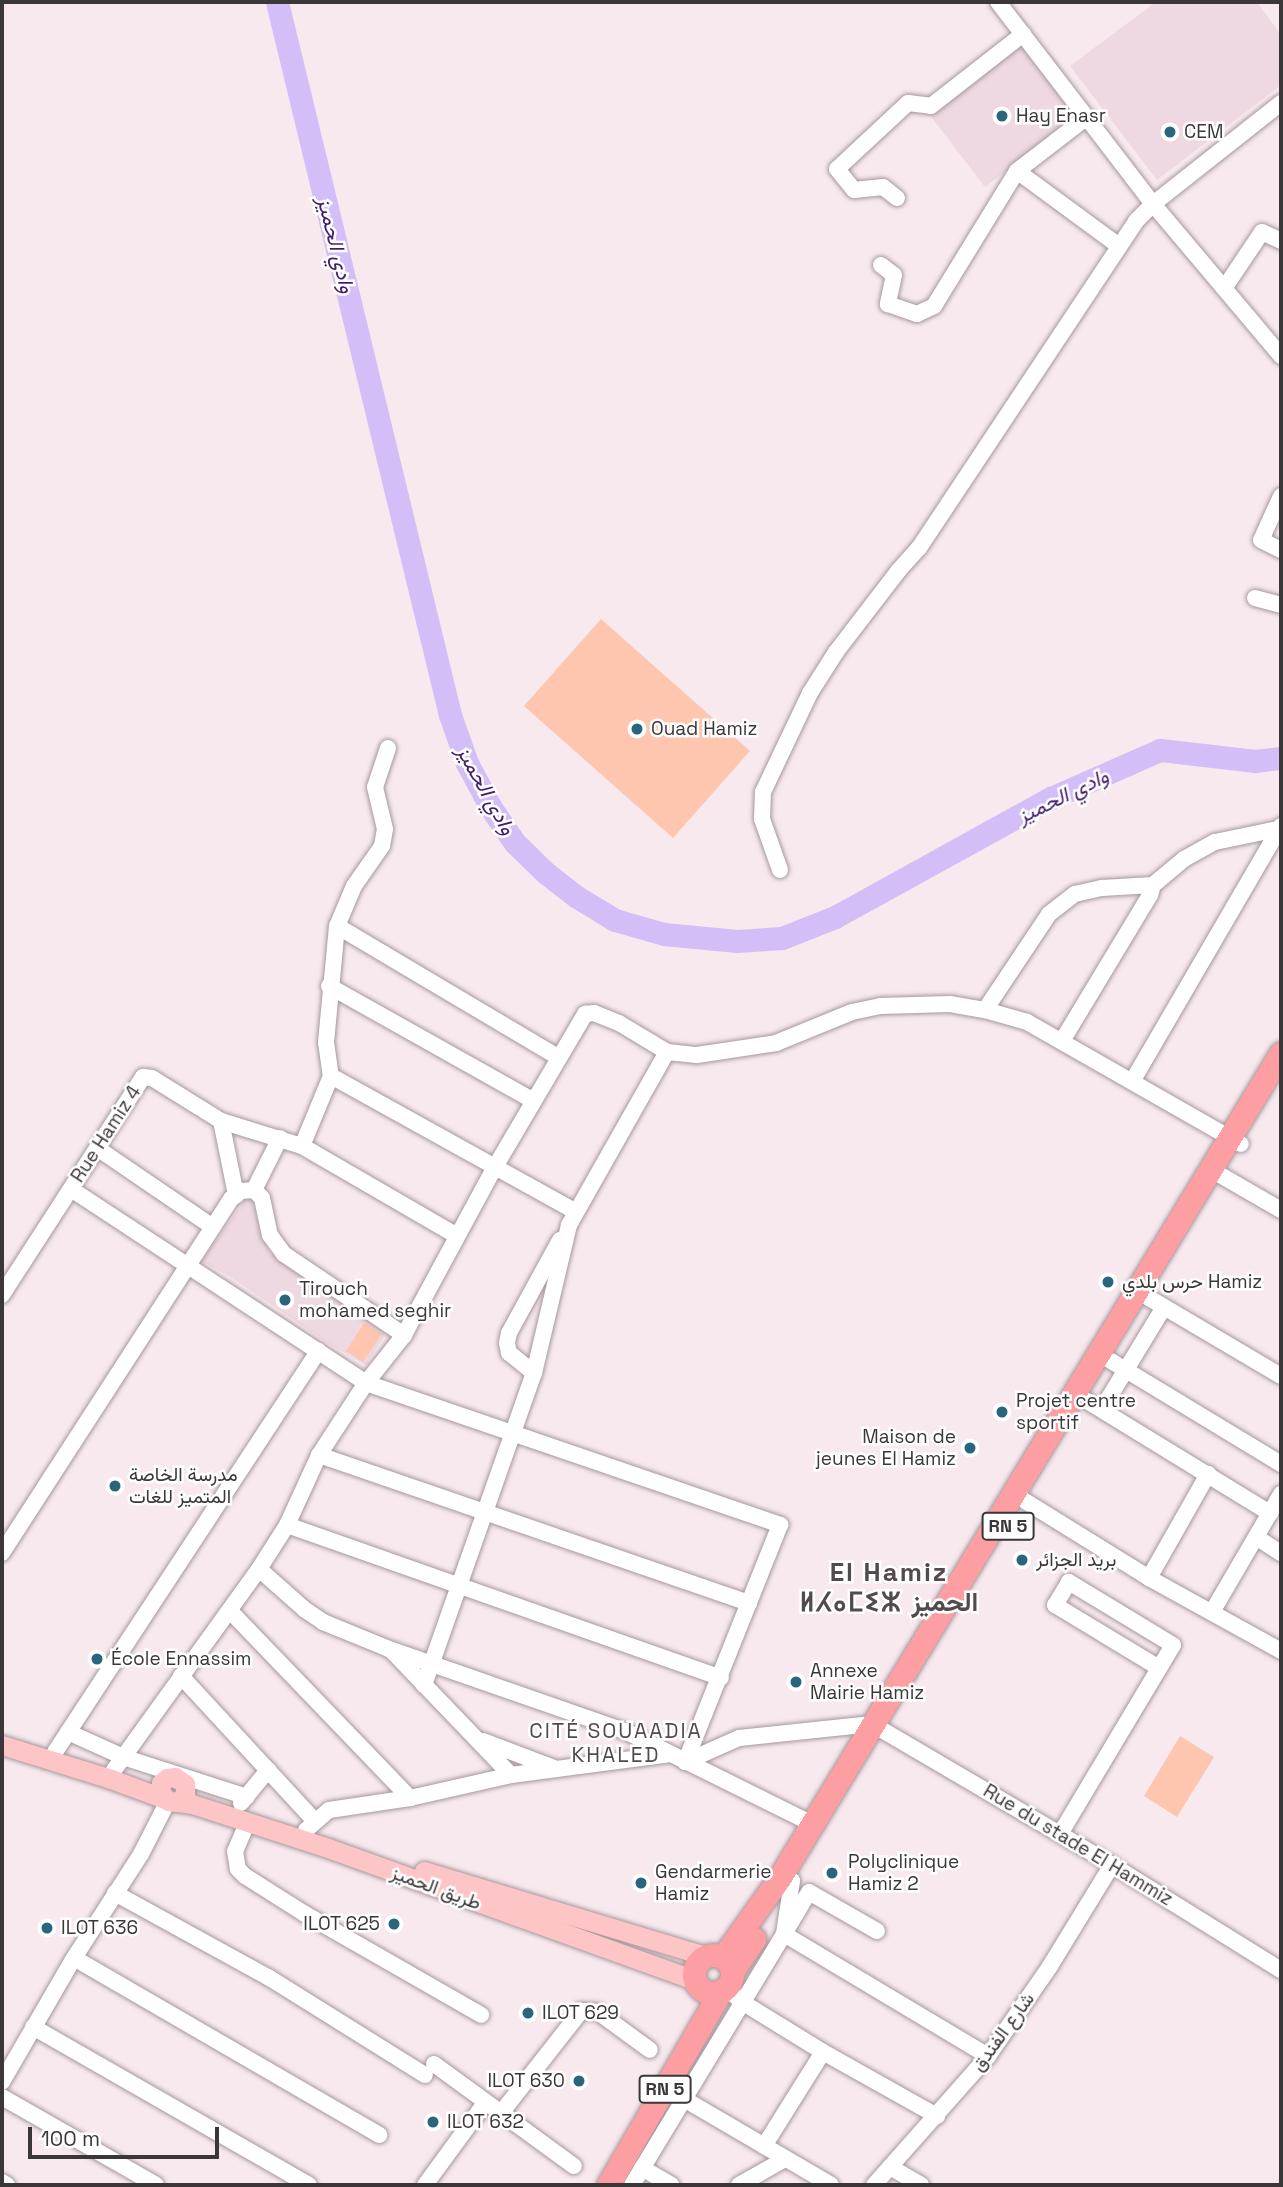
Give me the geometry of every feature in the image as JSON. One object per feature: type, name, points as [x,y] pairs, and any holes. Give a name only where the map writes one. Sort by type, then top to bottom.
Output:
[{"type":"highway","name":"RN 5","points":[[595,2185],[695,2018],[715,1973],[792,1881],[878,1727],[1236,1140],[1281,1053]]},
{"type":"highway","name":"RN 5","points":[[1018,1496],[1094,1405],[1157,1303],[1222,1176],[1236,1140],[1281,1079]]},
{"type":"highway","name":"RN 5","points":[[608,2185],[715,1973],[763,1904],[810,1823],[878,1727]]},
{"type":"main road","name":"طريق الحميز","points":[[2,1736],[55,1752],[118,1763],[172,1794]]},
{"type":"main road","name":"طريق الحميز","points":[[2,1745],[111,1779],[310,1825],[364,1853],[715,1973]]},
{"type":"main road","name":"طريق الحميز","points":[[245,1808],[462,1898],[715,1973]]},
{"type":"street","points":[[998,2],[1153,204],[1279,346]]},
{"type":"street","points":[[897,198],[883,187],[854,190],[837,169],[908,103],[931,106],[1023,34]]},
{"type":"street","points":[[780,870],[762,819],[762,792],[810,693],[836,652],[927,537],[1119,246],[1153,204],[1281,103]]},
{"type":"street","points":[[881,265],[894,275],[888,304],[917,314],[934,306],[1017,171],[1087,117]]},
{"type":"street","points":[[1017,171],[1119,246]]},
{"type":"street","points":[[1225,287],[1262,232],[1281,241]]},
{"type":"street","points":[[1281,496],[1261,540],[1281,550]]},
{"type":"street","points":[[1255,598],[1281,604]]},
{"type":"street","points":[[302,1146],[331,1076],[326,1042],[337,926],[354,886],[382,846],[385,829],[375,787],[388,748]]},
{"type":"street","points":[[1062,1041],[1150,895],[1153,885],[1184,859],[1215,842],[1280,827]]},
{"type":"street","points":[[1133,1080],[1280,827]]},
{"type":"street","points":[[985,1010],[1049,914],[1075,894],[1102,888],[1153,885]]},
{"type":"street","points":[[337,926],[559,1058]]},
{"type":"street","points":[[330,986],[534,1101]]},
{"type":"street","points":[[118,1763],[230,1611],[287,1525],[319,1455],[366,1383],[404,1335],[495,1167],[583,1018],[590,1013],[620,1023],[667,1052],[697,1055],[776,1044],[852,1012],[880,1006],[950,1004],[985,1010],[1027,1022],[1236,1140]]},
{"type":"street","points":[[534,1373],[509,1353],[509,1333],[667,1052]]},
{"type":"street","points":[[331,1076],[495,1167],[572,1218]]},
{"type":"street","name":"Rue Hamiz 4","points":[[2,1295],[143,1077],[152,1077],[221,1121]]},
{"type":"street","points":[[236,1195],[221,1121],[302,1146],[457,1236]]},
{"type":"street","points":[[2,1553],[213,1227],[236,1195],[254,1190],[280,1138]]},
{"type":"street","points":[[97,1147],[213,1227]]},
{"type":"street","points":[[1222,1176],[1281,1210]]},
{"type":"street","points":[[71,1189],[189,1264],[366,1383],[780,1525],[721,1678],[678,1758]]},
{"type":"street","points":[[254,1190],[262,1198],[270,1235],[284,1254],[404,1335]]},
{"type":"street","points":[[424,1685],[534,1373],[572,1218]]},
{"type":"street","points":[[1157,1303],[1281,1376]]},
{"type":"street","points":[[55,1752],[318,1351]]},
{"type":"street","points":[[1119,1365],[1281,1464]]},
{"type":"street","points":[[1094,1405],[1270,1513]]},
{"type":"street","points":[[319,1455],[748,1603]]},
{"type":"street","points":[[1149,1578],[1208,1474]]},
{"type":"street","points":[[1212,1612],[1281,1494]]},
{"type":"street","points":[[1018,1496],[1149,1578],[1281,1651]]},
{"type":"street","points":[[287,1525],[459,1583],[721,1678]]},
{"type":"street","points":[[1256,1538],[1281,1553]]},
{"type":"street","points":[[259,1569],[304,1609],[323,1622],[389,1649],[618,1729],[810,1823]]},
{"type":"street","points":[[1060,1834],[1173,1645],[1069,1582],[1055,1605],[1159,1668]]},
{"type":"street","points":[[230,1611],[410,1798]]},
{"type":"street","points":[[389,1649],[511,1775]]},
{"type":"street","points":[[181,1676],[268,1770],[310,1825],[329,1810],[410,1798],[511,1775],[678,1758],[739,1738],[878,1727]]},
{"type":"street","name":"Rue du stade El Hammiz","points":[[878,1727],[1112,1865],[1281,1970]]},
{"type":"street","points":[[68,1732],[118,1763],[245,1808]]},
{"type":"street","points":[[477,1739],[556,1769]]},
{"type":"street","points":[[268,1770],[245,1808],[235,1851],[238,1869],[305,1914],[481,2015]]},
{"type":"street","points":[[2,2082],[74,1958],[147,1844],[172,1794]]},
{"type":"street","name":"شارع الفندق","points":[[874,2185],[988,2056],[1050,1966],[1112,1865]]},
{"type":"street","points":[[784,1934],[792,1881]]},
{"type":"street","points":[[632,2185],[684,2099],[715,1973],[784,1934],[809,1892],[877,1931]]},
{"type":"street","points":[[116,1894],[429,2069],[501,2113],[574,2166]]},
{"type":"street","points":[[784,1934],[988,2056]]},
{"type":"street","points":[[74,1958],[379,2135]]},
{"type":"street","points":[[715,1973],[823,2052],[937,2116]]},
{"type":"street","points":[[501,2113],[581,2011],[598,2012],[650,2050]]},
{"type":"street","points":[[33,2027],[309,2185]]},
{"type":"street","points":[[764,2146],[823,2052]]},
{"type":"street","points":[[2,2097],[156,2185]]},
{"type":"street","points":[[684,2099],[831,2185]]},
{"type":"street","points":[[425,2185],[485,2103]]},
{"type":"street","points":[[739,2185],[785,2159]]},
{"type":"street","points":[[890,2167],[921,2185]]},
{"type":"street","points":[[642,2168],[671,2185]]},
{"type":"street","points":[[2,2182],[7,2185]]},
{"type":"shaded area","name":"CEM","points":[[1156,2],[1257,2],[1281,35],[1281,85],[1157,180],[1070,66]]},
{"type":"shaded area","name":"Hay Enasr","points":[[1020,45],[1076,118],[985,187],[929,114]]},
{"type":"shaded area","name":"Ouad Hamiz","points":[[601,619],[750,751],[673,838],[524,706]]},
{"type":"shaded area","points":[[248,1196],[252,1199],[260,1233],[270,1253],[384,1332],[385,1335],[366,1365],[329,1344],[229,1276],[201,1261]]},
{"type":"shaded area","points":[[364,1323],[382,1334],[363,1362],[346,1351]]},
{"type":"shaded area","points":[[1180,1736],[1214,1757],[1177,1817],[1144,1796]]},
{"type":"waterway","name":"وادي الحميز","points":[[277,2],[450,715],[467,763],[491,808],[515,843],[546,873],[577,897],[615,920],[664,934],[737,941],[782,938],[835,917],[1051,798],[1160,750],[1255,761],[1281,758]]},
{"type":"place","name":"Hay Enasr","points":[[1002,116]]},
{"type":"place","name":"CEM","points":[[1170,132]]},
{"type":"place","name":"Ouad Hamiz","points":[[637,729]]},
{"type":"place","name":"حرس بلدي Hamiz","points":[[1108,1282]]},
{"type":"place","name":"Tirouch mohamed seghir","points":[[285,1300]]},
{"type":"place","name":"Projet centre sportif","points":[[1002,1412]]},
{"type":"place","name":"Maison de jeunes El Hamiz","points":[[970,1448]]},
{"type":"place","name":"مدرسة الخاصة المتميز للغات","points":[[115,1486]]},
{"type":"place","name":"بريد الجزائر","points":[[1022,1560]]},
{"type":"place","name":"École Ennassim","points":[[97,1659]]},
{"type":"place","name":"Annexe Mairie Hamiz","points":[[796,1682]]},
{"type":"place","name":"Polyclinique Hamiz 2","points":[[832,1873]]},
{"type":"place","name":"Gendarmerie Hamiz","points":[[641,1883]]},
{"type":"place","name":"ILOT 625","points":[[394,1924]]},
{"type":"place","name":"ILOT 636","points":[[47,1928]]},
{"type":"place","name":"ILOT 629","points":[[528,2013]]},
{"type":"place","name":"ILOT 630","points":[[579,2081]]},
{"type":"place","name":"ILOT 632","points":[[433,2122]]},
{"type":"district","name":"El Hamiz ⵍⵃⴰⵎⵉⵣ الحميز","points":[[889,1588]]},
{"type":"district","name":"CITÉ SOUAADIA KHALED","points":[[616,1743]]}]
